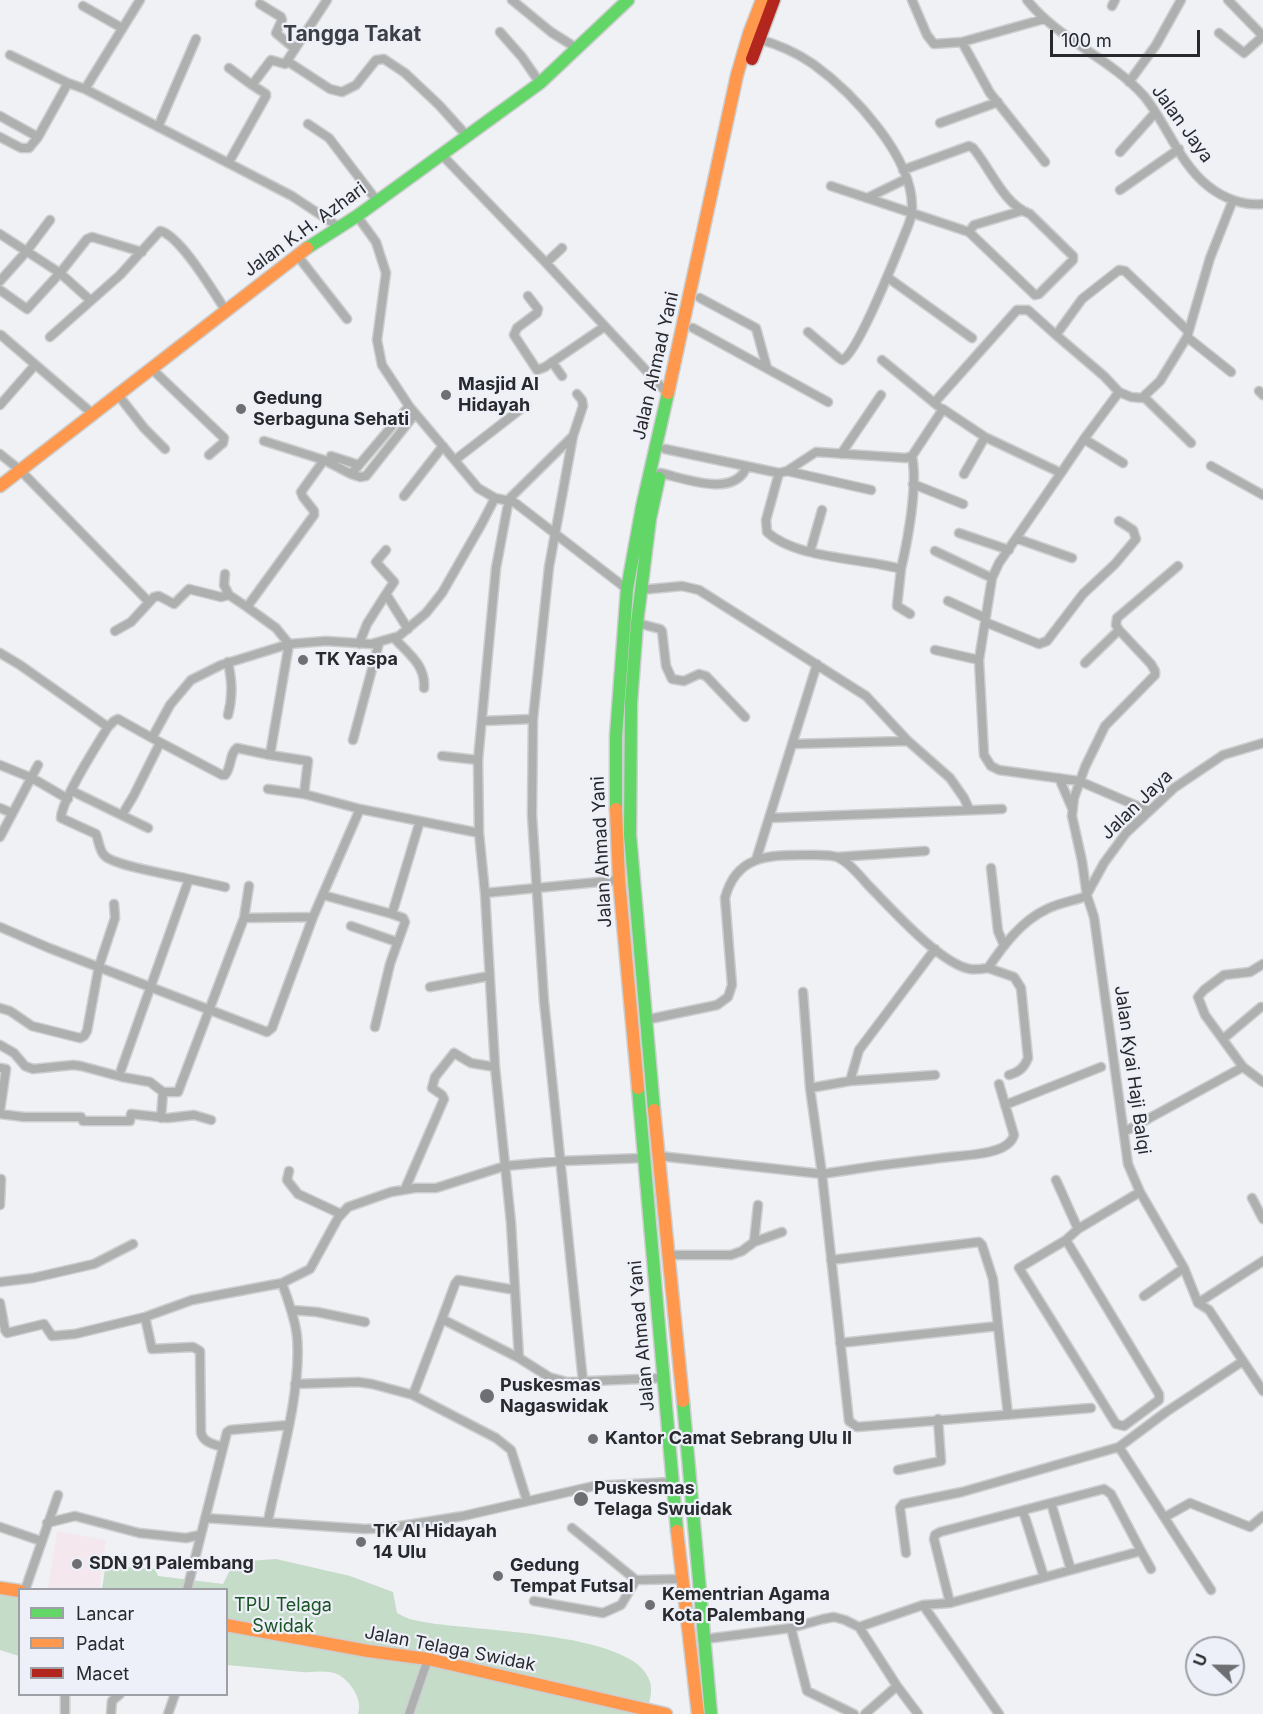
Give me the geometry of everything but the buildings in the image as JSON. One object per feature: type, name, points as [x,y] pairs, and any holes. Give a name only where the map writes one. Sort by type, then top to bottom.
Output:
[{"type":"main road","name":"Jalan K.H. Azhari","points":[[0,486],[153,370],[297,255],[357,216],[540,83],[628,0]]},
{"type":"main road","name":"Jalan Ahmad Yani","points":[[698,1714],[672,1482],[619,880],[615,795],[616,736],[642,507],[738,75],[749,34],[762,0]]},
{"type":"main road","name":"Jalan Ahmad Yani","points":[[711,1714],[670,1255],[645,1020],[630,836],[631,712],[637,623],[634,590],[747,76],[758,39],[774,0]]},
{"type":"main road","points":[[0,1587],[18,1591]]},
{"type":"main road","name":"Jalan Telaga Swidak","points":[[228,1625],[368,1651],[428,1659],[666,1714]]},
{"type":"street","points":[[85,89],[140,0]]},
{"type":"street","points":[[252,85],[272,60],[284,65],[327,0]]},
{"type":"street","points":[[512,0],[551,32],[578,49]]},
{"type":"street","points":[[912,0],[934,44],[962,42],[1044,19]]},
{"type":"street","name":"Jalan Jaya","points":[[1027,0],[1044,19],[1111,67],[1143,95],[1187,162],[1206,184],[1233,200],[1263,204]]},
{"type":"street","points":[[1129,82],[1156,45],[1181,0]]},
{"type":"street","points":[[1220,33],[1244,52],[1263,36],[1228,0]]},
{"type":"street","points":[[260,4],[281,17],[282,20],[276,33],[295,49]]},
{"type":"street","points":[[83,6],[122,28]]},
{"type":"street","points":[[500,32],[522,57],[540,83]]},
{"type":"street","points":[[158,127],[196,39]]},
{"type":"street","points":[[758,39],[789,51],[812,64],[849,95],[885,137],[905,174],[912,203],[912,212],[887,277],[864,328],[846,359],[838,358],[808,332]]},
{"type":"street","points":[[962,42],[990,93],[1045,162]]},
{"type":"street","points":[[10,55],[85,89],[229,162],[292,196],[339,227]]},
{"type":"street","points":[[287,61],[330,89],[342,92],[356,85],[376,60],[384,59],[405,73],[440,105],[467,136]]},
{"type":"street","points":[[229,68],[266,96],[229,162]]},
{"type":"street","points":[[0,137],[26,149],[38,137],[68,83]]},
{"type":"street","points":[[940,123],[998,102]]},
{"type":"street","points":[[1120,152],[1155,113]]},
{"type":"street","points":[[0,116],[38,137]]},
{"type":"street","points":[[308,124],[329,138],[377,201]]},
{"type":"street","points":[[831,186],[867,198],[912,212],[969,232],[1034,295],[1037,295],[1074,258],[1030,214],[1021,211],[1009,199],[972,147],[905,174],[867,198]]},
{"type":"street","points":[[1120,190],[1179,149]]},
{"type":"street","points":[[441,154],[668,394]]},
{"type":"street","points":[[934,403],[1017,310],[1028,310],[1104,375],[1119,392],[1136,398],[1144,397],[1160,381],[1187,334],[1210,258],[1233,200]]},
{"type":"street","points":[[969,232],[974,225],[1021,211]]},
{"type":"street","points":[[357,216],[376,242],[386,273],[377,340],[382,365],[409,406],[478,488],[495,498],[509,499],[634,590],[682,586],[699,590],[866,696],[908,741],[950,778],[969,809]]},
{"type":"street","points":[[0,280],[26,252],[50,220]]},
{"type":"street","points":[[50,337],[142,252],[160,231],[167,233],[176,241],[226,311]]},
{"type":"street","points":[[0,234],[60,273],[90,300]]},
{"type":"street","points":[[0,290],[27,309],[87,239],[92,237],[142,252]]},
{"type":"street","points":[[546,263],[562,248]]},
{"type":"street","points":[[297,255],[347,319]]},
{"type":"street","points":[[1056,334],[1082,299],[1119,270],[1125,272],[1187,334],[1231,372]]},
{"type":"street","points":[[887,277],[972,338]]},
{"type":"street","points":[[528,296],[538,309],[537,313],[517,328],[514,335],[537,369],[552,362],[604,327]]},
{"type":"street","points":[[700,298],[756,328],[767,368]]},
{"type":"street","points":[[693,328],[828,402]]},
{"type":"street","points":[[1,335],[94,415]]},
{"type":"street","points":[[882,360],[934,403],[985,437],[1061,473]]},
{"type":"street","points":[[552,362],[562,376]]},
{"type":"street","points":[[0,405],[35,365]]},
{"type":"street","points":[[153,370],[224,438],[223,443],[208,455]]},
{"type":"street","points":[[1119,392],[1083,439],[999,563],[992,578],[979,660],[984,755],[991,766],[999,770],[1079,781],[1149,811]]},
{"type":"street","points":[[577,394],[583,406],[573,436],[549,567],[533,719],[532,815],[544,1001],[583,1382]]},
{"type":"street","points":[[840,454],[881,395]]},
{"type":"street","points":[[119,396],[144,428],[165,449]]},
{"type":"street","points":[[1144,397],[1191,443]]},
{"type":"street","points":[[455,460],[526,405]]},
{"type":"street","points":[[351,474],[409,406]]},
{"type":"street","points":[[910,614],[900,609],[897,602],[900,569],[909,533],[914,467],[912,456],[943,409]]},
{"type":"street","points":[[328,458],[351,474],[366,476],[416,414]]},
{"type":"street","points":[[519,1358],[479,833],[478,760],[496,568],[509,499],[573,436]]},
{"type":"street","points":[[964,474],[985,437]]},
{"type":"street","points":[[1083,439],[1123,463]]},
{"type":"street","points":[[264,441],[359,465]]},
{"type":"street","points":[[404,496],[443,446]]},
{"type":"street","points":[[665,449],[871,490]]},
{"type":"street","points":[[900,569],[810,552],[775,539],[767,532],[766,520],[783,472],[812,453],[899,458],[912,456]]},
{"type":"street","points":[[0,454],[20,470],[149,602]]},
{"type":"street","points":[[247,607],[314,515],[313,509],[301,492],[328,458]]},
{"type":"street","points":[[660,473],[712,484],[725,484],[740,477],[747,466]]},
{"type":"street","points":[[1211,466],[1263,495]]},
{"type":"street","points":[[913,484],[963,504]]},
{"type":"street","points":[[122,815],[134,795],[170,705],[190,680],[228,662],[289,644],[326,641],[359,644],[395,639],[426,613],[442,593],[495,498]]},
{"type":"street","points":[[810,552],[822,510]]},
{"type":"street","points":[[948,601],[1039,644],[1047,641],[1083,594],[1115,564],[1136,539],[1133,531],[1119,520]]},
{"type":"street","points":[[959,533],[1009,550]]},
{"type":"street","points":[[1018,538],[1072,558]]},
{"type":"street","points":[[359,644],[367,624],[394,582],[376,562],[386,550]]},
{"type":"street","points":[[935,551],[992,578]]},
{"type":"street","points":[[1072,808],[1079,781],[1105,726],[1155,675],[1151,664],[1119,630],[1116,625],[1117,618],[1178,566]]},
{"type":"street","points":[[225,574],[224,585],[229,595],[276,628],[289,644],[270,755]]},
{"type":"street","points":[[115,631],[131,622],[157,596],[176,603],[189,589],[222,597],[229,595]]},
{"type":"street","points":[[386,594],[408,629]]},
{"type":"street","points":[[637,623],[662,631],[666,666],[672,679],[684,681],[699,674],[706,676],[745,717]]},
{"type":"street","points":[[1084,663],[1119,630]]},
{"type":"street","points":[[395,639],[421,669],[424,676],[424,688]]},
{"type":"street","points":[[353,740],[379,643]]},
{"type":"street","points":[[935,650],[979,660]]},
{"type":"street","points":[[0,653],[108,727]]},
{"type":"street","points":[[228,662],[232,681],[232,698],[228,715]]},
{"type":"street","points":[[756,860],[817,664]]},
{"type":"street","points":[[225,887],[154,872],[106,858],[96,834],[61,818],[70,795],[108,727],[118,719],[222,775],[228,772],[233,752],[237,748],[308,761],[303,794]]},
{"type":"street","points":[[482,721],[533,719]]},
{"type":"street","points":[[792,744],[908,741]]},
{"type":"street","name":"Jalan Jaya","points":[[1087,896],[1104,862],[1126,833],[1174,788],[1223,755],[1263,743]]},
{"type":"street","points":[[442,756],[478,760]]},
{"type":"street","points":[[0,765],[148,828]]},
{"type":"street","points":[[0,837],[38,765]]},
{"type":"street","points":[[1059,778],[1072,808]]},
{"type":"street","points":[[268,789],[303,794],[360,809],[479,833]]},
{"type":"street","points":[[0,808],[12,813]]},
{"type":"street","name":"Jalan Kyai Haji Balqi","points":[[1072,808],[1087,896],[1094,917],[1128,1164],[1140,1192],[1184,1268],[1198,1303],[1209,1310],[1263,1391]]},
{"type":"street","points":[[0,928],[264,1032],[270,1031],[313,917],[360,809]]},
{"type":"street","points":[[769,818],[1002,809]]},
{"type":"street","points":[[392,914],[420,821]]},
{"type":"street","points":[[645,1020],[717,1005],[728,997],[732,985],[725,898],[728,887],[738,871],[756,860],[777,855],[837,857],[865,853],[925,851]]},
{"type":"street","points":[[837,857],[852,868],[904,922],[959,966],[971,970],[988,968],[1014,977],[1021,988],[1028,1058],[1024,1066],[1016,1073],[1009,1075]]},
{"type":"street","points":[[991,868],[998,931],[1004,945]]},
{"type":"street","points":[[121,1070],[189,879]]},
{"type":"street","points":[[484,893],[536,890],[619,880]]},
{"type":"street","points":[[0,1045],[14,1053],[25,1066],[33,1069],[73,1065],[150,1082],[163,1092],[178,1092],[244,918],[249,886]]},
{"type":"street","points":[[323,895],[392,914],[405,920],[375,1027]]},
{"type":"street","points":[[988,968],[1004,945],[1029,920],[1046,909],[1087,896]]},
{"type":"street","points":[[0,1008],[10,1011],[32,1026],[82,1037],[87,1031],[99,966],[115,918],[114,904]]},
{"type":"street","points":[[244,918],[313,917]]},
{"type":"street","points":[[351,926],[397,942]]},
{"type":"street","points":[[850,1081],[859,1050],[935,949]]},
{"type":"street","points":[[1263,964],[1250,972],[1224,975],[1199,994],[1198,1001],[1205,1015],[1243,1067],[1263,1082]]},
{"type":"street","points":[[430,987],[489,976]]},
{"type":"street","points":[[803,992],[810,1088],[822,1174],[849,1421],[857,1427],[1090,1408]]},
{"type":"street","points":[[1223,1039],[1261,1007]]},
{"type":"street","points":[[405,1189],[444,1099],[432,1088],[435,1077],[454,1053],[471,1063],[495,1066]]},
{"type":"street","points":[[1005,1105],[1101,1067]]},
{"type":"street","points":[[1124,1132],[1243,1067]]},
{"type":"street","points":[[3,1068],[0,1112],[24,1117],[81,1117],[83,1121],[130,1121],[131,1114],[160,1118],[194,1115],[211,1120]]},
{"type":"street","points":[[810,1088],[850,1081],[935,1076]]},
{"type":"street","points":[[659,1156],[822,1174],[990,1152],[1007,1145],[1014,1138],[999,1084]]},
{"type":"street","points":[[160,1118],[163,1092]]},
{"type":"street","points":[[0,1303],[5,1330],[9,1333],[44,1324],[52,1336],[59,1337],[145,1317],[192,1300],[282,1283],[310,1269],[341,1214],[348,1207],[405,1189],[436,1188],[505,1166],[645,1158]]},
{"type":"street","points":[[289,1171],[286,1180],[294,1191],[341,1214]]},
{"type":"street","points":[[0,1205],[1,1179]]},
{"type":"street","points":[[1056,1180],[1078,1229]]},
{"type":"street","points":[[1066,1240],[1159,1394],[1159,1401],[1124,1426],[1116,1424],[1018,1268],[1140,1192]]},
{"type":"street","points":[[1252,1198],[1263,1219]]},
{"type":"street","points":[[754,1242],[758,1205]]},
{"type":"street","points":[[670,1255],[731,1255],[742,1251],[754,1242],[782,1232]]},
{"type":"street","points":[[831,1260],[979,1242],[993,1279],[1008,1415]]},
{"type":"street","points":[[0,1282],[33,1278],[94,1264],[133,1244]]},
{"type":"street","points":[[1198,1303],[1263,1261]]},
{"type":"street","points":[[1144,1296],[1184,1268]]},
{"type":"street","points":[[413,1395],[454,1284],[461,1279],[515,1290]]},
{"type":"street","points":[[268,1521],[289,1425],[295,1384],[297,1346],[292,1310],[282,1283]]},
{"type":"street","points":[[292,1310],[317,1312],[365,1322]]},
{"type":"street","points":[[145,1317],[152,1349],[193,1347],[200,1351],[202,1437],[208,1442],[223,1447]]},
{"type":"street","points":[[442,1319],[519,1358],[549,1377],[567,1382],[664,1378]]},
{"type":"street","points":[[840,1343],[998,1326]]},
{"type":"street","points":[[906,1553],[900,1508],[903,1504],[962,1492],[1119,1447],[1243,1361]]},
{"type":"street","points":[[295,1384],[366,1382],[413,1395],[506,1445],[511,1450],[527,1501]]},
{"type":"street","points":[[897,1470],[941,1461],[938,1419]]},
{"type":"street","points":[[187,1588],[225,1435],[230,1430],[289,1425]]},
{"type":"street","points":[[1119,1447],[1211,1590]]},
{"type":"street","points":[[205,1518],[365,1529],[388,1528],[462,1516],[594,1486],[672,1482]]},
{"type":"street","points":[[950,1603],[934,1539],[935,1535],[1104,1489],[1111,1494],[1151,1569]]},
{"type":"street","points":[[26,1588],[58,1495]]},
{"type":"street","points":[[1051,1503],[1071,1570]]},
{"type":"street","points":[[1165,1517],[1190,1503],[1252,1527],[1263,1516]]},
{"type":"street","points":[[1023,1511],[1044,1577]]},
{"type":"street","points":[[47,1523],[75,1516],[139,1533],[186,1538],[200,1535]]},
{"type":"street","points":[[0,1527],[41,1541]]},
{"type":"street","points":[[572,1528],[636,1580],[683,1579]]},
{"type":"street","points":[[859,1627],[923,1605],[950,1603],[1141,1551]]},
{"type":"street","points":[[534,1601],[603,1613],[621,1605],[636,1580]]},
{"type":"street","points":[[923,1605],[999,1714]]},
{"type":"street","points":[[705,1639],[791,1628],[834,1617],[859,1627],[918,1714]]},
{"type":"street","points":[[791,1628],[807,1691],[854,1714]]},
{"type":"street","points":[[409,1714],[428,1659]]},
{"type":"street","points":[[865,1714],[897,1686]]},
{"type":"street","points":[[65,1696],[65,1714]]},
{"type":"street","points":[[111,1714],[112,1701],[119,1696]]},
{"type":"street","points":[[168,1714],[175,1696]]},
{"type":"shaded area","name":"SDN 91 Palembang","points":[[57,1531],[106,1540],[99,1588],[48,1588]]},
{"type":"green space","name":"TPU Telaga Swidak","points":[[276,1559],[350,1576],[393,1592],[397,1613],[412,1620],[544,1636],[581,1642],[614,1652],[638,1665],[650,1682],[651,1694],[646,1714],[358,1714],[359,1703],[355,1692],[343,1678],[334,1673],[228,1665],[228,1588],[102,1588],[105,1569],[112,1566],[155,1569],[158,1576],[223,1584],[234,1562]]},
{"type":"green space","points":[[0,1592],[18,1595],[18,1656],[0,1650]]},
{"type":"traffic: fast","points":[[307,248],[357,216],[540,83],[628,0]]},
{"type":"traffic: fast","points":[[616,809],[616,736],[627,589],[642,507],[668,393]]},
{"type":"traffic: fast","points":[[654,1110],[630,835],[631,703],[637,623],[650,519],[659,478]]},
{"type":"traffic: fast","points":[[638,1088],[677,1531]]},
{"type":"traffic: fast","points":[[683,1401],[711,1714]]},
{"type":"traffic: slow","points":[[668,393],[737,75],[762,0]]},
{"type":"traffic: slow","points":[[0,486],[307,248]]},
{"type":"traffic: slow","points":[[616,809],[619,880],[638,1088]]},
{"type":"traffic: slow","points":[[654,1110],[683,1401]]},
{"type":"traffic: slow","points":[[677,1531],[698,1714]]},
{"type":"traffic: slow","points":[[0,1588],[18,1591]]},
{"type":"traffic: slow","points":[[228,1625],[368,1651],[428,1659],[666,1714]]},
{"type":"traffic: jam","points":[[752,59],[774,0]]},
{"type":"place","name":"Masjid Al Hidayah","points":[[446,395]]},
{"type":"place","name":"Gedung Serbaguna Sehati","points":[[241,409]]},
{"type":"place","name":"TK Yaspa","points":[[303,660]]},
{"type":"place","name":"Puskesmas Nagaswidak","points":[[487,1396]]},
{"type":"place","name":"Kantor Camat Sebrang Ulu II","points":[[593,1439]]},
{"type":"place","name":"Puskesmas Telaga Swuidak","points":[[581,1499]]},
{"type":"place","name":"TK Al Hidayah 14 Ulu","points":[[361,1542]]},
{"type":"place","name":"SDN 91 Palembang","points":[[77,1564]]},
{"type":"place","name":"Gedung Tempat Futsal","points":[[498,1576]]},
{"type":"place","name":"Kementrian Agama Kota Palembang","points":[[650,1605]]},
{"type":"district","name":"Tangga Takat","points":[[352,35]]}]
